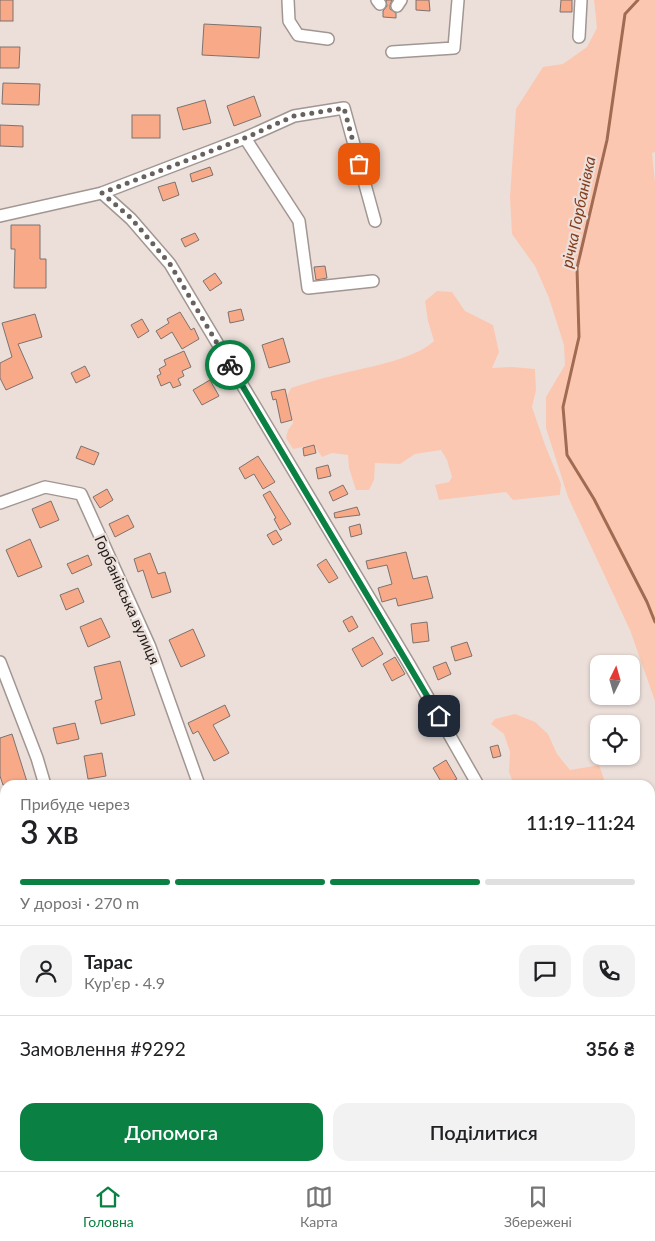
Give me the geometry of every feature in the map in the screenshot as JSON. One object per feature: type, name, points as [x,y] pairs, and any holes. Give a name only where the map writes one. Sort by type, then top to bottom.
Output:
[{"type":"street","points":[[288,0],[288,21],[298,35],[328,39]]},
{"type":"street","points":[[392,52],[454,48],[458,0]]},
{"type":"street","points":[[579,37],[581,0]]},
{"type":"street","points":[[0,216],[102,193],[245,138],[294,116],[344,108],[375,221]]},
{"type":"street","points":[[245,138],[299,221],[308,288],[373,281]]},
{"type":"street","points":[[102,193],[131,218],[170,264],[409,664],[475,780]]},
{"type":"street","name":"Горбанівська вулиця","points":[[0,503],[45,487],[80,494],[150,647],[197,780]]},
{"type":"street","points":[[0,662],[44,780]]},
{"type":"shaded area","points":[[594,0],[655,0],[655,152],[652,153],[655,182],[655,701],[630,630],[568,497],[546,428],[546,397],[565,365],[564,345],[549,298],[535,266],[512,234],[510,197],[516,109],[543,67],[563,64],[587,47],[597,28]]},
{"type":"shaded area","points":[[437,291],[452,292],[465,311],[493,325],[499,352],[492,368],[535,369],[536,390],[532,407],[561,484],[560,495],[513,500],[506,492],[439,500],[435,485],[449,482],[452,477],[447,460],[441,450],[415,454],[400,464],[375,463],[374,480],[369,490],[356,490],[349,468],[348,455],[332,453],[322,457],[314,445],[293,449],[286,438],[288,430],[293,423],[287,396],[291,388],[400,359],[425,348],[434,341],[425,301]]},
{"type":"shaded area","points":[[515,714],[535,722],[548,734],[557,754],[570,770],[599,765],[604,780],[512,780],[509,772],[510,752],[504,734],[491,724],[495,719]]},
{"type":"building","points":[[0,0],[13,0],[13,21],[0,21]]},
{"type":"building","points":[[386,0],[392,0],[390,9],[396,13],[396,18],[383,17],[383,11],[387,6]]},
{"type":"building","points":[[416,0],[429,0],[430,11],[416,10]]},
{"type":"building","points":[[561,0],[572,0],[572,12],[560,12]]},
{"type":"building","points":[[204,24],[261,27],[259,58],[202,55]]},
{"type":"building","points":[[0,47],[20,47],[19,68],[0,68]]},
{"type":"building","points":[[3,83],[40,84],[39,105],[2,104]]},
{"type":"building","points":[[254,96],[261,116],[234,126],[227,106]]},
{"type":"building","points":[[205,100],[211,123],[183,130],[177,108]]},
{"type":"building","points":[[132,115],[160,115],[160,138],[132,138]]},
{"type":"building","points":[[0,125],[23,126],[23,147],[0,146]]},
{"type":"building","points":[[210,167],[213,175],[192,182],[190,174]]},
{"type":"building","points":[[175,182],[179,195],[163,201],[158,187]]},
{"type":"building","points":[[11,225],[40,225],[40,259],[46,259],[46,288],[14,288],[15,249],[11,249]]},
{"type":"building","points":[[195,233],[199,240],[185,247],[181,239]]},
{"type":"building","points":[[325,266],[327,278],[316,280],[314,267]]},
{"type":"building","points":[[215,273],[222,283],[210,291],[203,281]]},
{"type":"building","points":[[241,309],[244,320],[230,323],[228,312]]},
{"type":"building","points":[[180,312],[191,330],[194,328],[199,339],[182,349],[172,332],[161,339],[156,331],[169,323],[167,319]]},
{"type":"building","points":[[35,314],[42,337],[18,344],[33,378],[6,390],[0,378],[0,363],[12,357],[2,323]]},
{"type":"building","points":[[142,319],[149,331],[138,338],[131,325]]},
{"type":"building","points":[[283,338],[290,362],[269,368],[262,345]]},
{"type":"building","points":[[184,351],[191,367],[182,371],[184,376],[178,379],[181,385],[173,388],[170,382],[161,386],[157,376],[161,374],[159,369],[166,365],[164,360]]},
{"type":"building","points":[[85,366],[90,376],[76,383],[71,373]]},
{"type":"building","points":[[210,380],[219,396],[202,405],[193,390]]},
{"type":"building","points":[[285,389],[292,420],[281,423],[276,399],[273,400],[271,392]]},
{"type":"building","points":[[314,445],[316,453],[304,456],[303,448]]},
{"type":"building","points":[[81,446],[99,453],[94,465],[76,458]]},
{"type":"building","points":[[258,456],[275,482],[263,489],[254,474],[245,479],[239,468]]},
{"type":"building","points":[[328,465],[331,476],[318,479],[316,468]]},
{"type":"building","points":[[343,485],[348,494],[333,501],[329,492]]},
{"type":"building","points":[[107,489],[113,500],[100,508],[93,497]]},
{"type":"building","points":[[270,491],[291,524],[280,530],[274,519],[276,518],[263,495]]},
{"type":"building","points":[[51,501],[59,520],[40,528],[32,509]]},
{"type":"building","points":[[357,507],[360,515],[335,518],[334,513]]},
{"type":"building","points":[[128,515],[134,527],[115,537],[109,524]]},
{"type":"building","points":[[360,524],[362,534],[351,537],[349,527]]},
{"type":"building","points":[[276,530],[282,540],[273,545],[267,535]]},
{"type":"building","points":[[30,539],[42,567],[18,577],[6,550]]},
{"type":"building","points":[[406,552],[413,579],[427,576],[433,598],[398,606],[396,598],[382,602],[378,588],[392,584],[387,565],[368,569],[366,561]]},
{"type":"building","points":[[150,553],[158,574],[165,572],[171,592],[152,598],[143,570],[138,572],[134,559]]},
{"type":"building","points":[[88,555],[92,565],[72,574],[67,564]]},
{"type":"building","points":[[326,559],[338,578],[329,583],[317,565]]},
{"type":"building","points":[[78,588],[84,602],[66,610],[60,595]]},
{"type":"building","points":[[352,616],[358,627],[349,632],[343,621]]},
{"type":"building","points":[[101,618],[110,637],[88,647],[80,627]]},
{"type":"building","points":[[427,622],[429,641],[413,643],[411,624]]},
{"type":"building","points":[[193,629],[205,656],[181,667],[169,640]]},
{"type":"building","points":[[373,637],[383,654],[362,667],[352,649]]},
{"type":"building","points":[[467,642],[472,656],[455,661],[451,647]]},
{"type":"building","points":[[395,657],[405,674],[392,681],[383,664]]},
{"type":"building","points":[[120,661],[135,715],[101,724],[95,701],[102,699],[94,667]]},
{"type":"building","points":[[446,662],[451,674],[438,680],[433,667]]},
{"type":"building","points":[[225,705],[230,716],[213,725],[229,753],[214,761],[198,731],[193,734],[188,723]]},
{"type":"building","points":[[75,723],[79,739],[57,744],[53,728]]},
{"type":"building","points":[[12,734],[26,780],[1,780],[0,738]]},
{"type":"building","points":[[498,745],[501,756],[493,758],[490,747]]},
{"type":"building","points":[[102,753],[106,776],[88,779],[84,756]]},
{"type":"building","points":[[446,760],[457,779],[440,780],[433,768]]},
{"type":"waterway","name":"річка Горбанівка","points":[[638,0],[625,14],[607,140],[577,268],[579,337],[563,407],[567,455],[594,499],[647,602],[655,622]]},
{"type":"way so far","points":[[230,365],[170,264],[131,218],[102,193],[245,138],[294,116],[344,108],[359,164]]},
{"type":"route","points":[[230,365],[439,716]]}]
